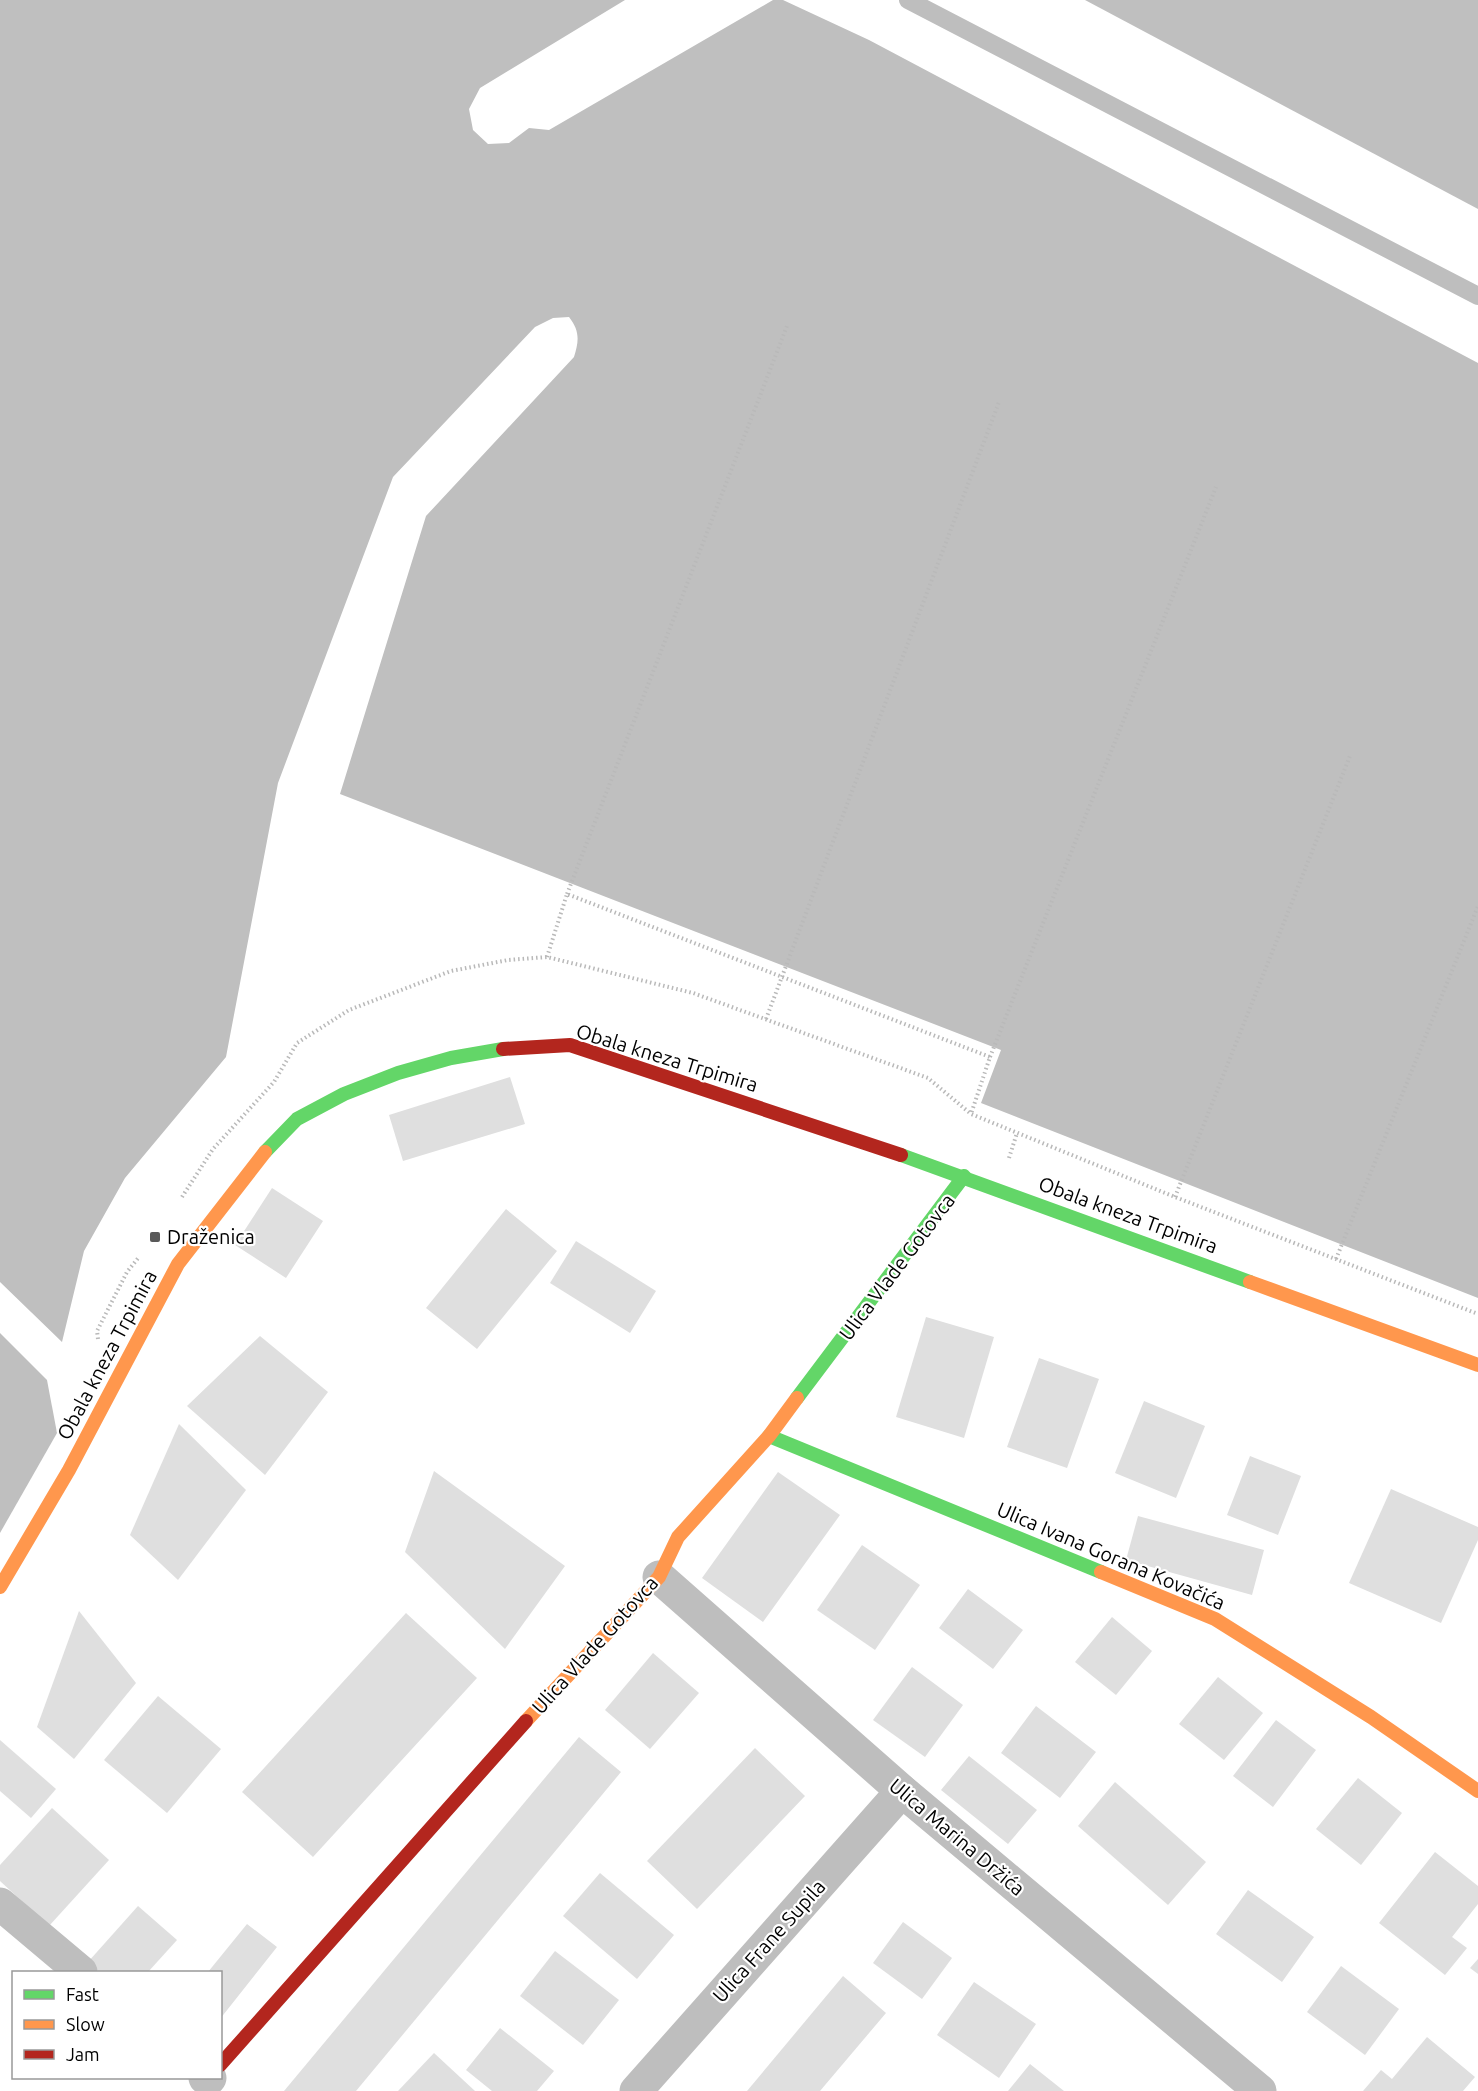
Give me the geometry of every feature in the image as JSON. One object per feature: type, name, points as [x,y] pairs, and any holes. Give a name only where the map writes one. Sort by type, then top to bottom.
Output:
[{"type":"street","name":"Obala kneza Trpimira","points":[[0,1587],[69,1470],[178,1264],[258,1159],[297,1119],[344,1094],[398,1073],[451,1058],[511,1048],[570,1045],[964,1176],[1478,1365]]},
{"type":"street","name":"Ulica Vlade Gotovca","points":[[222,2063],[502,1747],[659,1577],[678,1538],[769,1436],[964,1176]]},
{"type":"street","name":"Ulica Ivana Gorana Kovačića","points":[[769,1436],[1215,1619],[1371,1717],[1478,1791]]},
{"type":"street","name":"Ulica Marina Držića","points":[[659,1577],[902,1791],[1260,2091]]},
{"type":"street","name":"Ulica Frane Supila","points":[[636,2091],[902,1791]]},
{"type":"street","points":[[0,1904],[80,1971]]},
{"type":"lane","points":[[908,0],[1478,296]]},
{"type":"path","points":[[547,957],[567,894],[787,326]]},
{"type":"path","points":[[766,1019],[999,402]]},
{"type":"path","points":[[971,1114],[990,1057],[1216,487]]},
{"type":"path","points":[[1175,1197],[1350,756]]},
{"type":"path","points":[[567,894],[990,1057]]},
{"type":"path","points":[[1336,1259],[1478,906]]},
{"type":"shaded area","points":[[0,0],[625,0],[480,88],[469,109],[473,130],[488,144],[509,143],[529,128],[549,130],[773,0],[783,0],[869,40],[1478,363],[1478,1298],[981,1103],[1001,1050],[340,794],[426,516],[574,357],[578,336],[569,317],[553,318],[535,327],[393,477],[278,783],[226,1057],[125,1178],[84,1251],[62,1342],[0,1282]]},
{"type":"shaded area","points":[[1085,0],[1478,0],[1478,209]]},
{"type":"shaded area","points":[[0,1333],[47,1380],[57,1433],[0,1533]]},
{"type":"building","points":[[510,1077],[525,1124],[403,1161],[389,1115]]},
{"type":"building","points":[[272,1188],[323,1221],[286,1278],[235,1245]]},
{"type":"building","points":[[506,1209],[557,1251],[477,1349],[426,1308]]},
{"type":"building","points":[[576,1241],[656,1291],[630,1333],[550,1283]]},
{"type":"building","points":[[926,1317],[994,1337],[964,1438],[896,1417]]},
{"type":"building","points":[[260,1336],[328,1392],[265,1475],[187,1406]]},
{"type":"building","points":[[1039,1358],[1099,1379],[1067,1468],[1007,1447]]},
{"type":"building","points":[[1144,1401],[1205,1426],[1176,1498],[1115,1473]]},
{"type":"building","points":[[179,1424],[246,1490],[178,1580],[130,1535]]},
{"type":"building","points":[[1250,1456],[1301,1476],[1278,1535],[1227,1515]]},
{"type":"building","points":[[434,1471],[565,1566],[505,1649],[405,1552]]},
{"type":"building","points":[[778,1472],[840,1515],[763,1622],[702,1578]]},
{"type":"building","points":[[1391,1489],[1478,1527],[1478,1540],[1441,1623],[1349,1583]]},
{"type":"building","points":[[1138,1516],[1264,1550],[1252,1595],[1126,1560]]},
{"type":"building","points":[[862,1545],[920,1585],[875,1650],[817,1610]]},
{"type":"building","points":[[968,1589],[1023,1630],[993,1669],[939,1628]]},
{"type":"building","points":[[79,1611],[136,1683],[74,1759],[37,1727]]},
{"type":"building","points":[[406,1613],[477,1678],[313,1857],[242,1792]]},
{"type":"building","points":[[1112,1617],[1152,1651],[1116,1695],[1075,1662]]},
{"type":"building","points":[[653,1653],[699,1693],[650,1749],[605,1710]]},
{"type":"building","points":[[912,1667],[963,1705],[925,1757],[873,1720]]},
{"type":"building","points":[[1218,1677],[1263,1713],[1224,1760],[1179,1724]]},
{"type":"building","points":[[158,1696],[221,1749],[167,1813],[104,1760]]},
{"type":"building","points":[[1036,1706],[1096,1752],[1060,1798],[1001,1753]]},
{"type":"building","points":[[1276,1720],[1316,1750],[1273,1807],[1233,1776]]},
{"type":"building","points":[[579,1737],[621,1772],[356,2091],[284,2091]]},
{"type":"building","points":[[0,1740],[56,1789],[31,1818],[0,1791]]},
{"type":"building","points":[[755,1748],[805,1796],[697,1909],[647,1861]]},
{"type":"building","points":[[969,1756],[1037,1810],[1008,1844],[941,1790]]},
{"type":"building","points":[[1358,1778],[1402,1813],[1361,1865],[1316,1829]]},
{"type":"building","points":[[1115,1782],[1206,1862],[1168,1905],[1078,1826]]},
{"type":"building","points":[[52,1808],[109,1860],[49,1926],[0,1881],[0,1865]]},
{"type":"building","points":[[1435,1852],[1478,1886],[1478,1904],[1452,1937],[1467,1948],[1445,1975],[1379,1923]]},
{"type":"building","points":[[600,1873],[674,1935],[637,1979],[563,1916]]},
{"type":"building","points":[[1248,1890],[1314,1937],[1282,1982],[1216,1934]]},
{"type":"building","points":[[138,1906],[177,1940],[149,1971],[98,1971],[88,1962]]},
{"type":"building","points":[[903,1922],[952,1958],[922,1999],[873,1963]]},
{"type":"building","points":[[247,1924],[277,1947],[222,2016],[222,1971],[209,1971]]},
{"type":"building","points":[[555,1951],[619,2000],[583,2045],[520,1996]]},
{"type":"building","points":[[1478,1959],[1478,1974],[1470,1968]]},
{"type":"building","points":[[1341,1966],[1399,2009],[1365,2055],[1307,2012]]},
{"type":"building","points":[[843,1976],[886,2013],[820,2091],[747,2091]]},
{"type":"building","points":[[974,1982],[1036,2024],[999,2078],[937,2035]]},
{"type":"building","points":[[500,2028],[554,2071],[537,2091],[492,2091],[466,2070]]},
{"type":"building","points":[[1427,2037],[1475,2077],[1463,2091],[1363,2091],[1381,2070],[1392,2079]]},
{"type":"building","points":[[434,2053],[475,2091],[398,2091]]},
{"type":"building","points":[[1030,2064],[1064,2091],[1008,2091]]},
{"type":"traffic: fast","points":[[265,1152],[297,1119],[344,1094],[398,1073],[451,1058],[503,1049]]},
{"type":"traffic: fast","points":[[901,1155],[1250,1282]]},
{"type":"traffic: fast","points":[[797,1398],[964,1176]]},
{"type":"traffic: fast","points":[[769,1436],[1101,1572]]},
{"type":"traffic: slow","points":[[0,1587],[69,1470],[178,1264],[265,1152]]},
{"type":"traffic: slow","points":[[1250,1282],[1478,1365]]},
{"type":"traffic: slow","points":[[526,1721],[659,1577],[678,1537],[769,1436],[797,1398]]},
{"type":"traffic: slow","points":[[1101,1572],[1215,1619],[1371,1717],[1478,1791]]},
{"type":"traffic: jam","points":[[503,1049],[570,1045],[901,1155]]},
{"type":"traffic: jam","points":[[222,2063],[526,1721]]},
{"type":"place","name":"Draženica","points":[[155,1237]]}]
